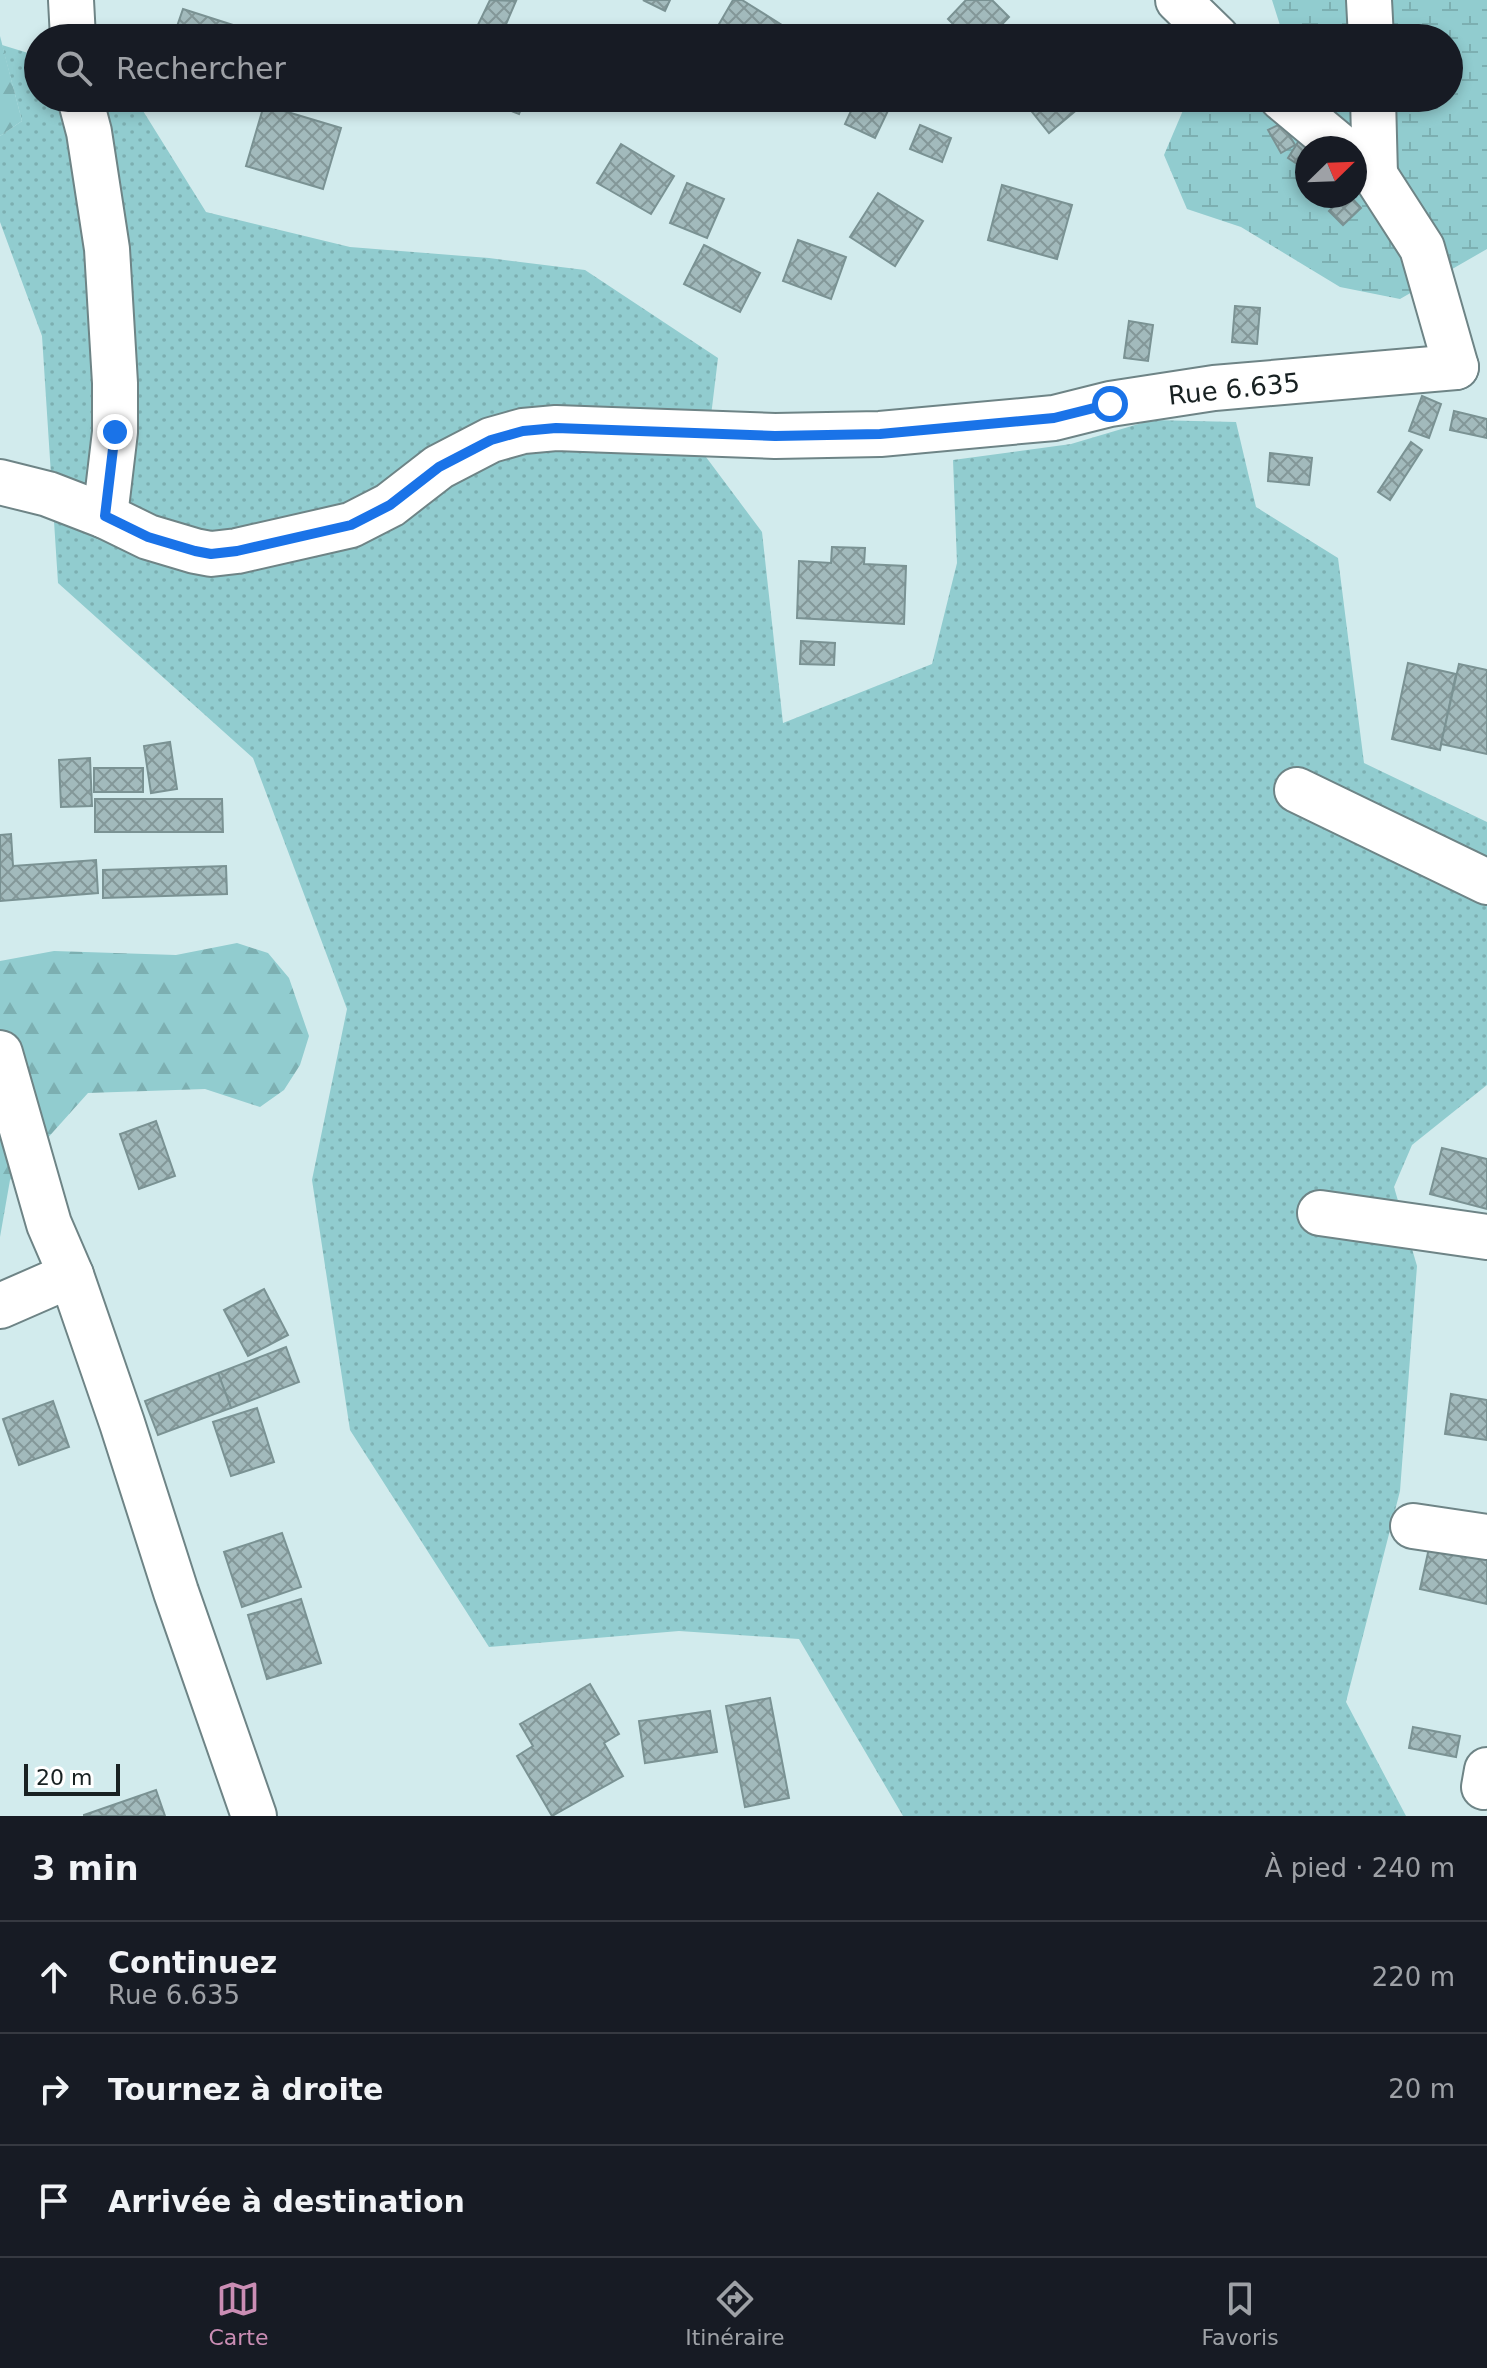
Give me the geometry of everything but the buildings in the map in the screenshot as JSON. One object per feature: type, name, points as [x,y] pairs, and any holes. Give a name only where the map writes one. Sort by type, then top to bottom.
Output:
[{"type":"street","points":[[71,0],[72,24]]},
{"type":"street","points":[[1178,0],[1203,24]]},
{"type":"street","points":[[1369,0],[1370,24]]},
{"type":"street","points":[[84,112],[107,249],[114,368],[115,432],[105,516]]},
{"type":"street","points":[[1299,112],[1328,136]]},
{"type":"street","points":[[1367,150],[1371,112]]},
{"type":"street","points":[[1367,170],[1422,248],[1471,374]]},
{"type":"street","name":"Rue 6.635","points":[[0,482],[48,494],[148,537],[211,554],[351,525],[390,505],[439,467],[491,440],[523,431],[556,428],[775,436],[880,434],[1054,418],[1110,404],[1214,388],[1471,374]]},
{"type":"street","points":[[1297,790],[1487,882]]},
{"type":"street","points":[[0,1053],[49,1224],[71,1275],[254,1816]]},
{"type":"street","points":[[1320,1213],[1487,1237]]},
{"type":"street","points":[[0,1306],[71,1275]]},
{"type":"street","points":[[1413,1526],[1487,1537]]},
{"type":"green space","points":[[1272,0],[1487,0],[1487,249],[1400,299],[1340,287],[1241,227],[1187,209],[1164,155],[1182,112],[1463,112],[1463,24],[1280,24]]},
{"type":"green space","points":[[0,36],[22,121],[0,136]]},
{"type":"green space","points":[[2,45],[24,52],[24,112],[144,112],[206,212],[350,247],[489,258],[585,270],[718,358],[706,457],[762,532],[783,723],[932,664],[957,563],[953,460],[1071,444],[1152,420],[1236,422],[1256,507],[1338,558],[1364,763],[1487,822],[1487,1085],[1412,1145],[1394,1187],[1417,1266],[1400,1491],[1346,1702],[1406,1816],[903,1816],[799,1639],[679,1631],[489,1647],[350,1430],[312,1180],[347,1009],[253,758],[58,583],[42,336],[0,222],[0,136],[22,121]]},
{"type":"green space","points":[[237,943],[268,953],[289,978],[309,1036],[300,1065],[284,1090],[260,1107],[205,1089],[88,1093],[10,1180],[0,1237],[0,961],[54,951],[176,955]]},
{"type":"route","points":[[115,432],[105,516],[148,537],[211,554],[351,525],[390,505],[439,467],[491,440],[523,431],[556,428],[775,436],[880,434],[1054,418],[1110,404]]}]
